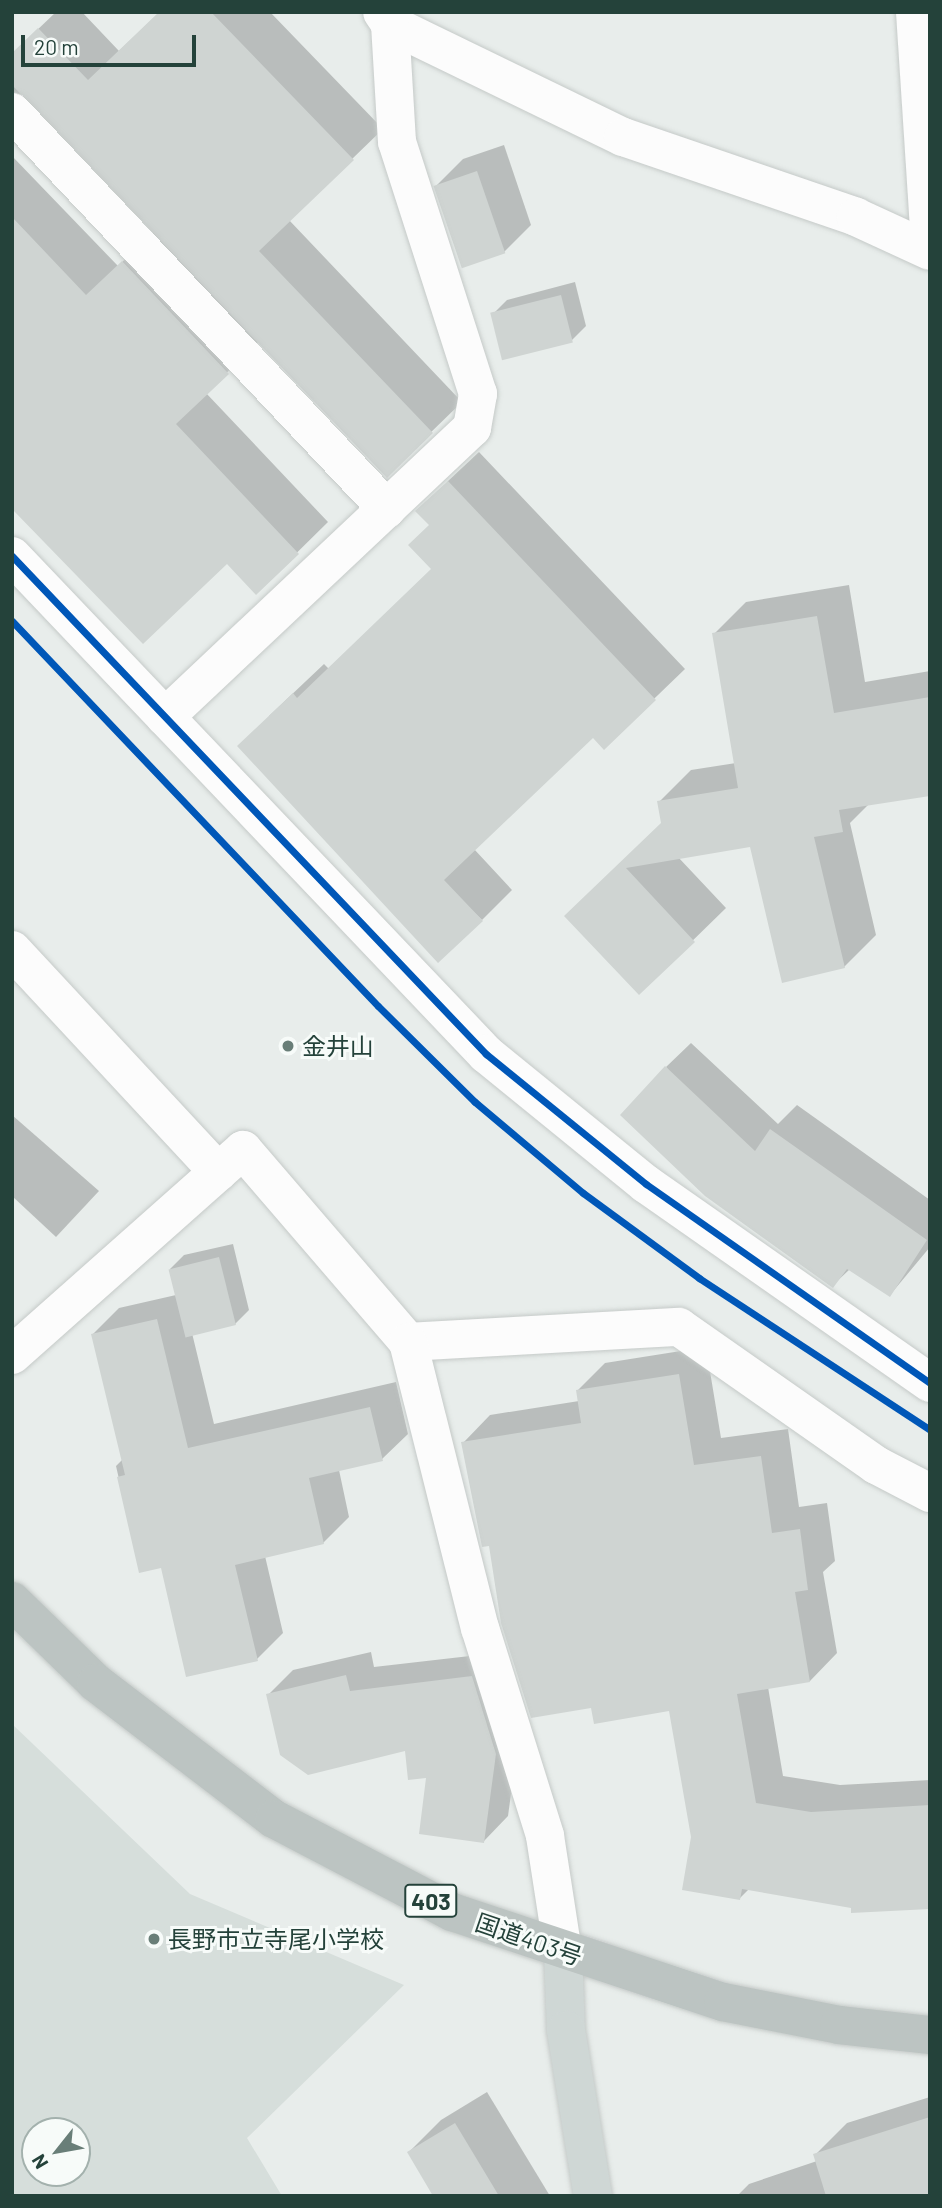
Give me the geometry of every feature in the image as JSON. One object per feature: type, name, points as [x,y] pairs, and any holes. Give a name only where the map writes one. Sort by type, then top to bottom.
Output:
[{"type":"highway","name":"国道403号","points":[[12,1601],[96,1683],[274,1819],[453,1912],[564,1952],[723,2001],[839,2025],[930,2035]]},
{"type":"main road","points":[[564,1952],[566,2030],[593,2196]]},
{"type":"street","points":[[386,18],[623,137],[856,217],[930,249],[915,12]]},
{"type":"street","points":[[165,717],[472,428],[478,394],[397,142],[386,18]]},
{"type":"street","points":[[12,112],[387,509]]},
{"type":"street","points":[[12,556],[486,1054],[646,1184],[930,1383]]},
{"type":"street","points":[[12,950],[218,1172]]},
{"type":"street","points":[[12,1355],[243,1150],[408,1342],[480,1629],[545,1836],[564,1952]]},
{"type":"street","points":[[408,1342],[679,1326],[876,1465],[930,1493]]},
{"type":"shaded area","name":"長野市立寺尾小学校","points":[[12,1724],[190,1894],[404,1985],[247,2138],[282,2196],[12,2196]]},
{"type":"building","points":[[159,12],[211,12],[354,160],[259,251],[433,433],[387,478],[12,85],[12,53],[38,28],[88,80]]},
{"type":"building","points":[[477,171],[505,253],[462,268],[434,186]]},
{"type":"building","points":[[12,217],[86,295],[122,261],[229,374],[176,424],[299,554],[256,595],[227,564],[143,644],[12,509]]},
{"type":"building","points":[[561,295],[573,343],[502,360],[490,313]]},
{"type":"building","points":[[448,481],[656,700],[604,750],[593,738],[444,880],[483,921],[438,963],[237,746],[293,693],[297,698],[431,569],[408,545],[429,525],[415,511]]},
{"type":"building","points":[[817,616],[834,713],[930,697],[930,796],[839,810],[843,832],[814,837],[845,968],[782,983],[750,847],[626,868],[695,942],[639,995],[564,916],[661,823],[657,801],[738,788],[712,633]]},
{"type":"building","points":[[665,1066],[755,1151],[770,1129],[927,1240],[890,1297],[847,1269],[833,1288],[705,1196],[620,1115]]},
{"type":"building","points":[[219,1257],[236,1325],[185,1338],[169,1270]]},
{"type":"building","points":[[157,1319],[188,1448],[370,1407],[383,1461],[309,1478],[324,1544],[235,1565],[258,1661],[186,1677],[161,1568],[139,1573],[117,1477],[125,1475],[91,1334]]},
{"type":"building","points":[[679,1374],[694,1465],[761,1456],[772,1533],[800,1529],[808,1590],[795,1592],[810,1682],[737,1694],[756,1803],[811,1812],[930,1805],[930,1909],[851,1913],[851,1908],[742,1889],[740,1900],[682,1890],[691,1837],[669,1711],[594,1724],[591,1708],[531,1718],[501,1623],[489,1546],[482,1547],[461,1442],[581,1423],[576,1390]]},
{"type":"building","points":[[346,1675],[350,1691],[472,1676],[496,1754],[484,1843],[419,1834],[426,1778],[408,1780],[405,1751],[308,1775],[280,1755],[266,1694]]},
{"type":"building","points":[[930,2117],[930,2196],[826,2196],[813,2154]]},
{"type":"building","points":[[455,2123],[499,2196],[433,2196],[407,2152]]},
{"type":"cycle path","points":[[12,556],[486,1054],[646,1184],[930,1383]]},
{"type":"cycle path","points":[[12,621],[378,1006],[475,1102],[583,1193],[699,1278],[930,1430]]},
{"type":"place","name":"金井山","points":[[288,1046]]},
{"type":"place","name":"長野市立寺尾小学校","points":[[154,1939]]}]
